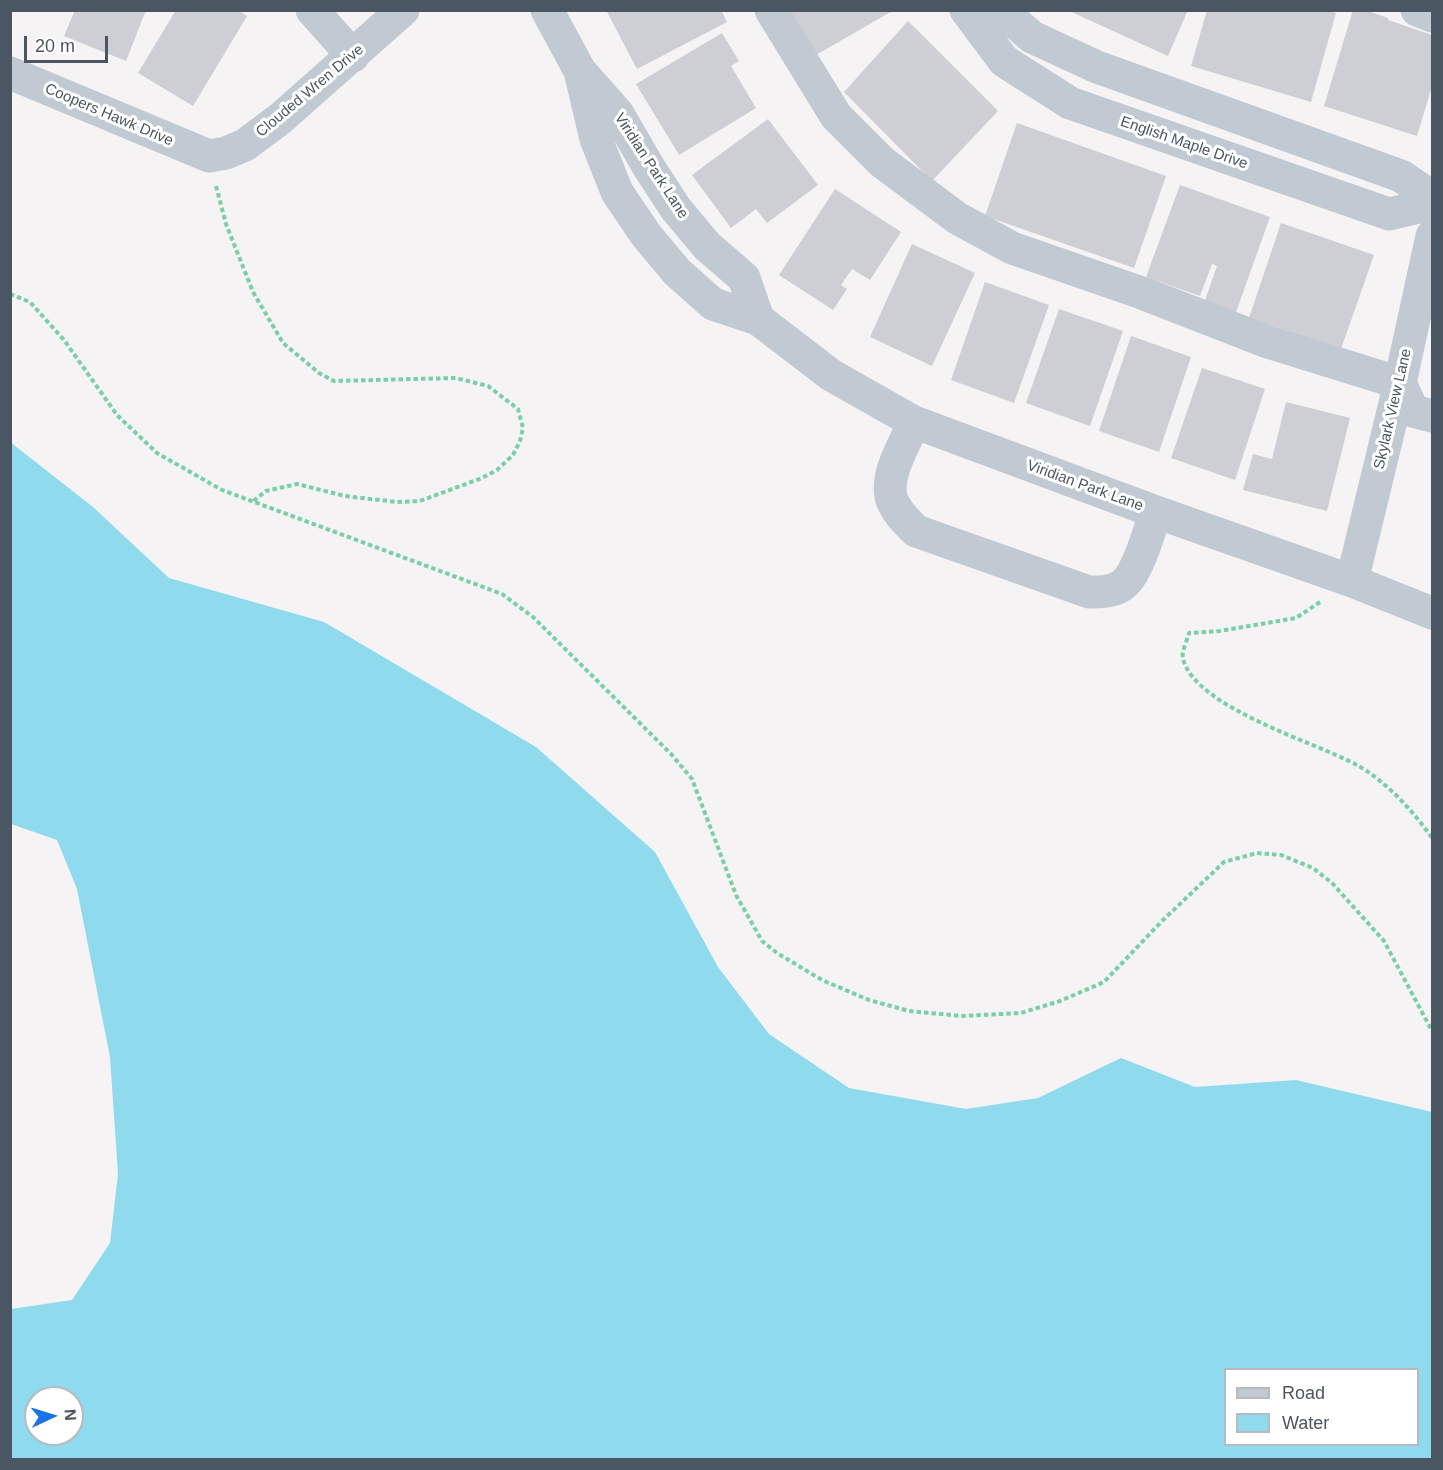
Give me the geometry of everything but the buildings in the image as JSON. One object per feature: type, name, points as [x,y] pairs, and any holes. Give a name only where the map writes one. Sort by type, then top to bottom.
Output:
[{"type":"street","points":[[312,10],[353,56]]},
{"type":"street","name":"Clouded Wren Drive","points":[[209,156],[226,153],[245,145],[281,118],[403,10]]},
{"type":"street","name":"Viridian Park Lane","points":[[547,10],[580,71],[600,149],[617,192],[646,235],[677,272],[713,304],[758,320],[831,375],[914,422],[1156,512],[1343,578],[1432,613]]},
{"type":"street","points":[[771,10],[836,116],[882,162],[957,218],[1012,248],[1142,293],[1268,342],[1400,384],[1413,411],[1432,416]]},
{"type":"street","name":"English Maple Drive","points":[[966,10],[1004,61],[1070,104],[1389,214],[1432,204]]},
{"type":"street","points":[[1000,10],[1032,37],[1097,67],[1401,176],[1432,197]]},
{"type":"street","points":[[1417,10],[1432,16]]},
{"type":"street","name":"Coopers Hawk Drive","points":[[10,73],[209,156]]},
{"type":"street","name":"Skylark View Lane","points":[[1343,578],[1400,384],[1432,236]]},
{"type":"street","points":[[914,422],[891,476],[891,498],[901,516],[916,531],[1089,592],[1107,591],[1123,585],[1134,571],[1156,512]]},
{"type":"path","points":[[209,156],[226,224],[237,253],[253,292],[283,343],[319,373],[334,381],[456,378],[488,386],[518,409],[524,428],[513,455],[497,470],[482,478],[420,501],[397,502],[345,496],[297,484],[266,491],[252,502]]},
{"type":"path","points":[[10,294],[30,302],[64,340],[117,415],[157,453],[222,490],[502,594],[533,617],[664,747],[692,779],[736,894],[762,941],[777,953],[822,980],[869,1000],[909,1011],[961,1016],[1021,1013],[1060,1001],[1104,982],[1163,920],[1224,862],[1257,853],[1281,855],[1313,868],[1332,883],[1384,941],[1432,1031]]},
{"type":"path","points":[[1343,578],[1323,599],[1296,618],[1189,633],[1182,657],[1186,668],[1200,685],[1228,706],[1359,766],[1405,803],[1432,838]]},
{"type":"water","points":[[10,442],[93,507],[169,578],[324,622],[536,747],[655,852],[718,967],[769,1034],[849,1088],[966,1109],[1038,1098],[1121,1058],[1195,1087],[1296,1080],[1432,1112],[1432,1459],[11,1459],[11,1309],[72,1300],[110,1243],[118,1174],[110,1057],[77,889],[57,840],[11,824]]}]
